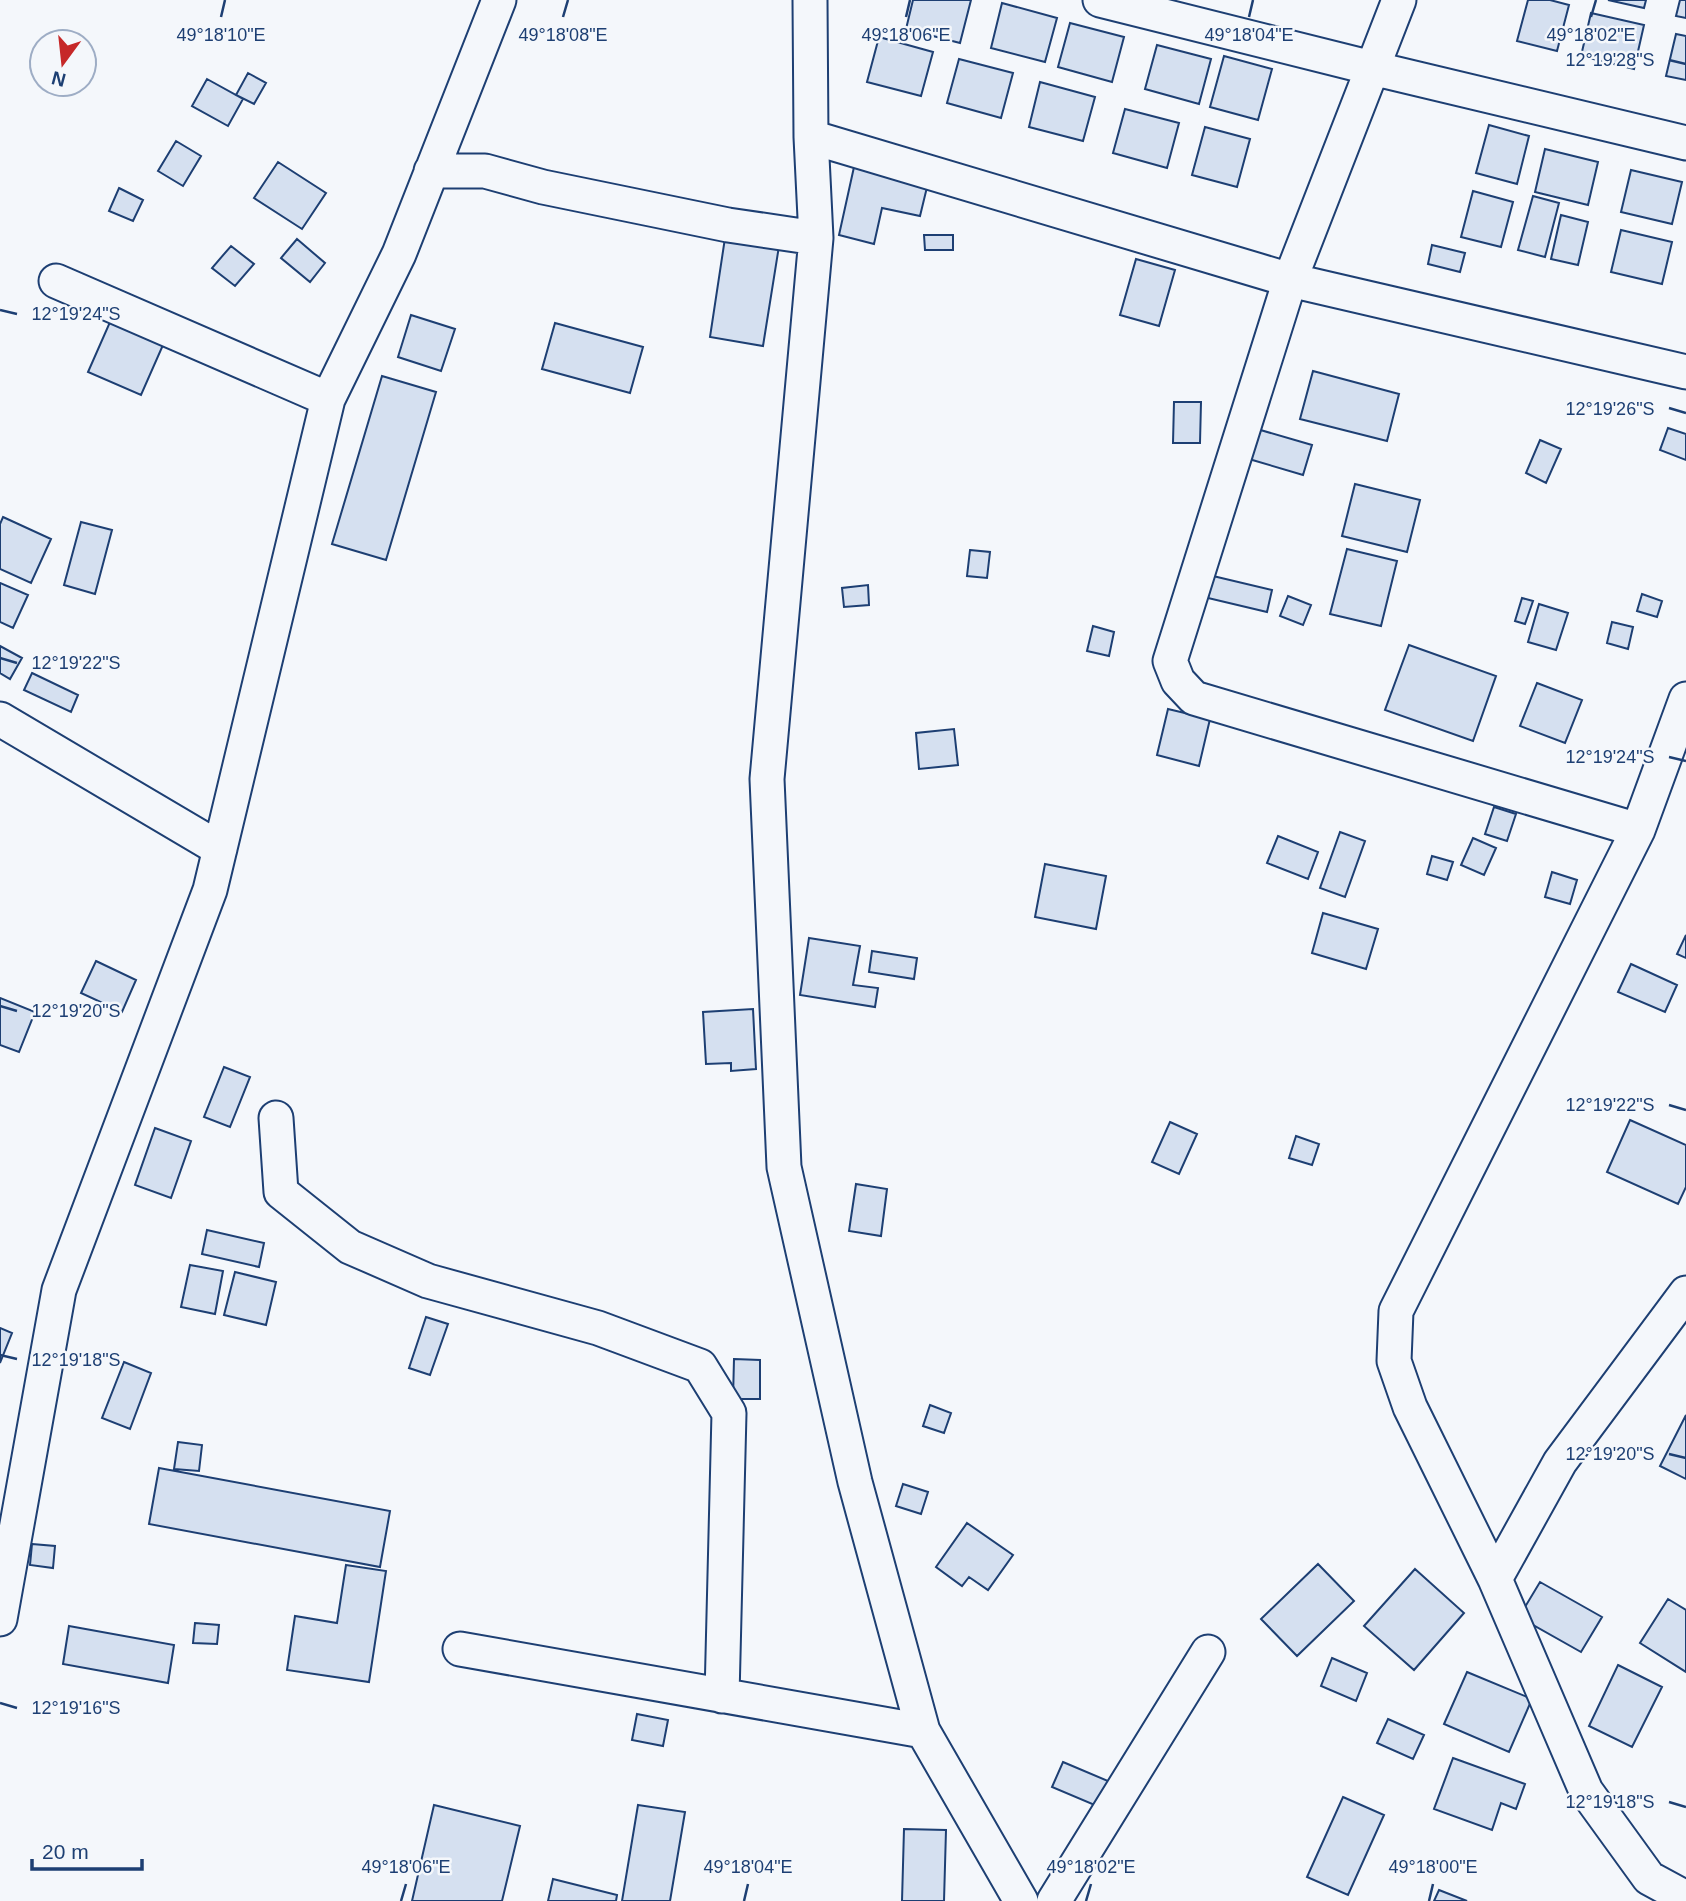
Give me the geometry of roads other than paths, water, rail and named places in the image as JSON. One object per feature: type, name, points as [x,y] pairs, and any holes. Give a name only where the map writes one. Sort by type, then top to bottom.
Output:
[{"type":"street","points":[[0,1619],[59,1290],[211,890],[328,399],[399,254],[499,0]]},
{"type":"street","points":[[810,0],[811,137],[816,238],[767,779],[784,1167],[855,1482],[923,1731],[1021,1901]]},
{"type":"street","points":[[1100,0],[1686,143]]},
{"type":"street","points":[[1399,0],[1290,280],[1170,661],[1178,681],[1194,698],[1638,830]]},
{"type":"street","points":[[811,137],[1290,280],[1686,372]]},
{"type":"street","points":[[431,171],[485,171],[543,187],[715,222],[816,238]]},
{"type":"street","points":[[55,281],[328,399]]},
{"type":"street","points":[[1686,699],[1638,830],[1396,1311],[1394,1361],[1410,1407],[1495,1579],[1586,1791],[1649,1878],[1686,1898]]},
{"type":"street","points":[[0,719],[220,849]]},
{"type":"street","points":[[276,1118],[281,1192],[350,1247],[428,1280],[598,1328],[700,1366],[729,1413],[722,1696]]},
{"type":"street","points":[[1495,1579],[1560,1462],[1686,1293]]},
{"type":"street","points":[[460,1649],[923,1731]]},
{"type":"street","points":[[1054,1901],[1208,1652]]}]
